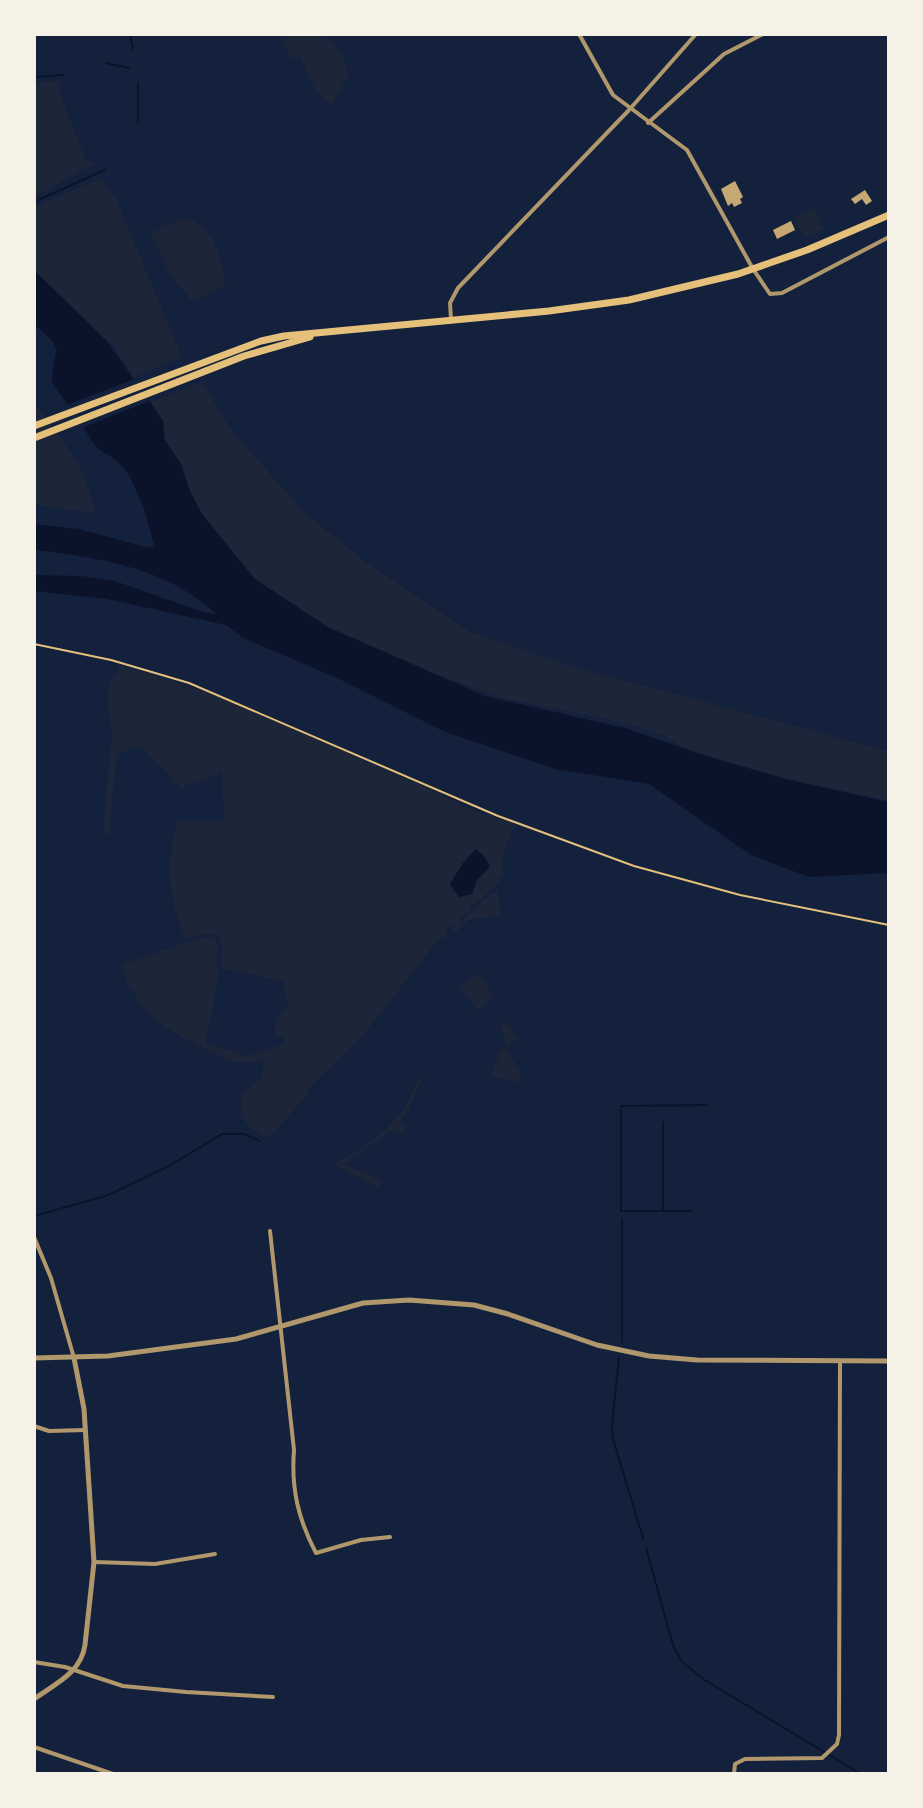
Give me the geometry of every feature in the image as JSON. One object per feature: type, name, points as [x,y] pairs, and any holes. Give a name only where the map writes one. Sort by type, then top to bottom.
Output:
[{"type":"highway","points":[[34,426],[261,341],[284,336],[559,310],[629,300],[753,269],[831,241],[889,215]]},
{"type":"highway","points":[[34,438],[206,370],[316,335]]},
{"type":"street","points":[[579,34],[610,91],[629,110],[687,150],[770,294],[776,294],[889,237]]},
{"type":"street","points":[[451,320],[450,303],[458,288],[629,110],[696,34]]},
{"type":"street","points":[[648,123],[724,54],[763,34]]},
{"type":"street","points":[[270,1231],[294,1450],[292,1473],[295,1499],[304,1529],[316,1553],[361,1540],[390,1537]]},
{"type":"street","points":[[34,1237],[51,1278],[81,1387],[94,1562],[84,1653],[74,1670],[34,1699]]},
{"type":"street","points":[[34,1358],[74,1358],[236,1339],[363,1303],[389,1300],[442,1301],[508,1314],[597,1345],[649,1356],[697,1360],[889,1361]]},
{"type":"street","points":[[734,1774],[735,1764],[745,1759],[822,1758],[831,1751],[839,1735],[840,1360]]},
{"type":"street","points":[[34,1426],[49,1431],[85,1430]]},
{"type":"street","points":[[94,1562],[155,1564],[215,1554]]},
{"type":"street","points":[[34,1662],[74,1670],[123,1686],[273,1697]]},
{"type":"street","points":[[34,1747],[113,1774]]},
{"type":"path","points":[[34,644],[111,660],[189,683],[498,816],[645,869],[740,895],[889,925]]},
{"type":"shaded area","points":[[279,34],[324,34],[336,48],[349,75],[331,105],[316,91],[300,57],[291,58]]},
{"type":"shaded area","points":[[34,82],[59,82],[60,94],[86,161],[92,161],[93,165],[34,197]]},
{"type":"shaded area","points":[[103,180],[116,199],[182,357],[133,377],[111,341],[101,338],[34,273],[34,207]]},
{"type":"shaded area","points":[[814,209],[824,229],[804,237],[794,218]]},
{"type":"shaded area","points":[[184,218],[202,227],[215,244],[225,286],[192,301],[171,276],[150,233]]},
{"type":"shaded area","points":[[34,270],[107,341],[163,421],[165,440],[181,464],[202,514],[255,579],[328,627],[485,696],[625,728],[789,780],[889,802],[889,873],[809,877],[751,855],[649,784],[555,769],[443,731],[339,679],[243,638],[226,625],[107,599],[34,591],[34,575],[81,576],[115,581],[216,614],[196,598],[154,575],[108,561],[34,550],[34,524],[78,529],[150,548],[154,545],[144,508],[128,473],[116,460],[97,448],[52,382],[56,350],[34,324]]},
{"type":"shaded area","points":[[202,382],[232,431],[306,514],[366,562],[470,632],[566,665],[889,751],[889,801],[711,757],[665,736],[626,723],[499,697],[327,631],[264,592],[206,535],[164,445],[160,414],[151,402]]},
{"type":"shaded area","points":[[34,403],[80,468],[94,513],[34,505]]},
{"type":"shaded area","points":[[118,665],[237,704],[472,810],[516,824],[506,848],[504,873],[498,883],[476,904],[471,904],[469,911],[459,918],[461,921],[498,890],[501,915],[468,920],[455,933],[452,930],[457,926],[451,926],[364,1034],[310,1087],[306,1097],[269,1137],[249,1127],[241,1108],[243,1093],[261,1077],[263,1060],[245,1063],[228,1059],[162,1025],[141,1005],[120,965],[214,936],[218,947],[215,968],[219,971],[206,1043],[247,1056],[286,1043],[282,1035],[277,1036],[275,1023],[288,1007],[283,989],[286,982],[221,968],[219,936],[209,933],[186,938],[175,910],[170,865],[177,821],[224,821],[222,772],[180,788],[180,784],[174,785],[169,774],[140,746],[117,754],[109,835],[104,834],[111,739],[108,691],[119,671]],"holes":[[[476,849],[488,865],[470,891],[471,895],[456,895],[450,884],[469,855]]]},
{"type":"shaded area","points":[[476,849],[490,867],[477,880],[472,894],[459,897],[450,884]]},
{"type":"shaded area","points":[[480,973],[494,999],[477,1010],[459,986]]},
{"type":"shaded area","points":[[506,1021],[517,1040],[506,1047],[521,1074],[517,1082],[491,1076],[499,1053],[506,1046],[500,1024]]},
{"type":"shaded area","points":[[418,1078],[422,1079],[399,1123],[406,1127],[403,1134],[392,1130],[342,1164],[382,1180],[379,1188],[334,1165],[363,1147],[395,1120]]},
{"type":"pier","points":[[137,378],[152,400],[79,429],[64,406]]},
{"type":"building","points":[[735,181],[743,197],[740,199],[742,203],[734,207],[732,203],[728,206],[721,189]]},
{"type":"building","points":[[865,190],[872,201],[866,205],[862,199],[855,204],[851,199]]},
{"type":"building","points":[[791,221],[795,230],[777,239],[773,230]]},
{"type":"waterway","points":[[130,34],[133,49]]},
{"type":"waterway","points":[[106,63],[129,68]]},
{"type":"waterway","points":[[34,77],[64,75]]},
{"type":"waterway","points":[[138,83],[138,122]]},
{"type":"waterway","points":[[34,202],[105,170]]},
{"type":"waterway","points":[[691,1211],[621,1211],[621,1106],[707,1105]]},
{"type":"waterway","points":[[663,1122],[663,1209]]},
{"type":"waterway","points":[[34,1216],[106,1196],[169,1166],[222,1134],[244,1134],[260,1141]]},
{"type":"waterway","points":[[622,1219],[622,1342]]},
{"type":"waterway","points":[[619,1358],[613,1439],[643,1538]]},
{"type":"waterway","points":[[646,1548],[673,1645],[681,1661],[703,1679],[861,1774]]}]
